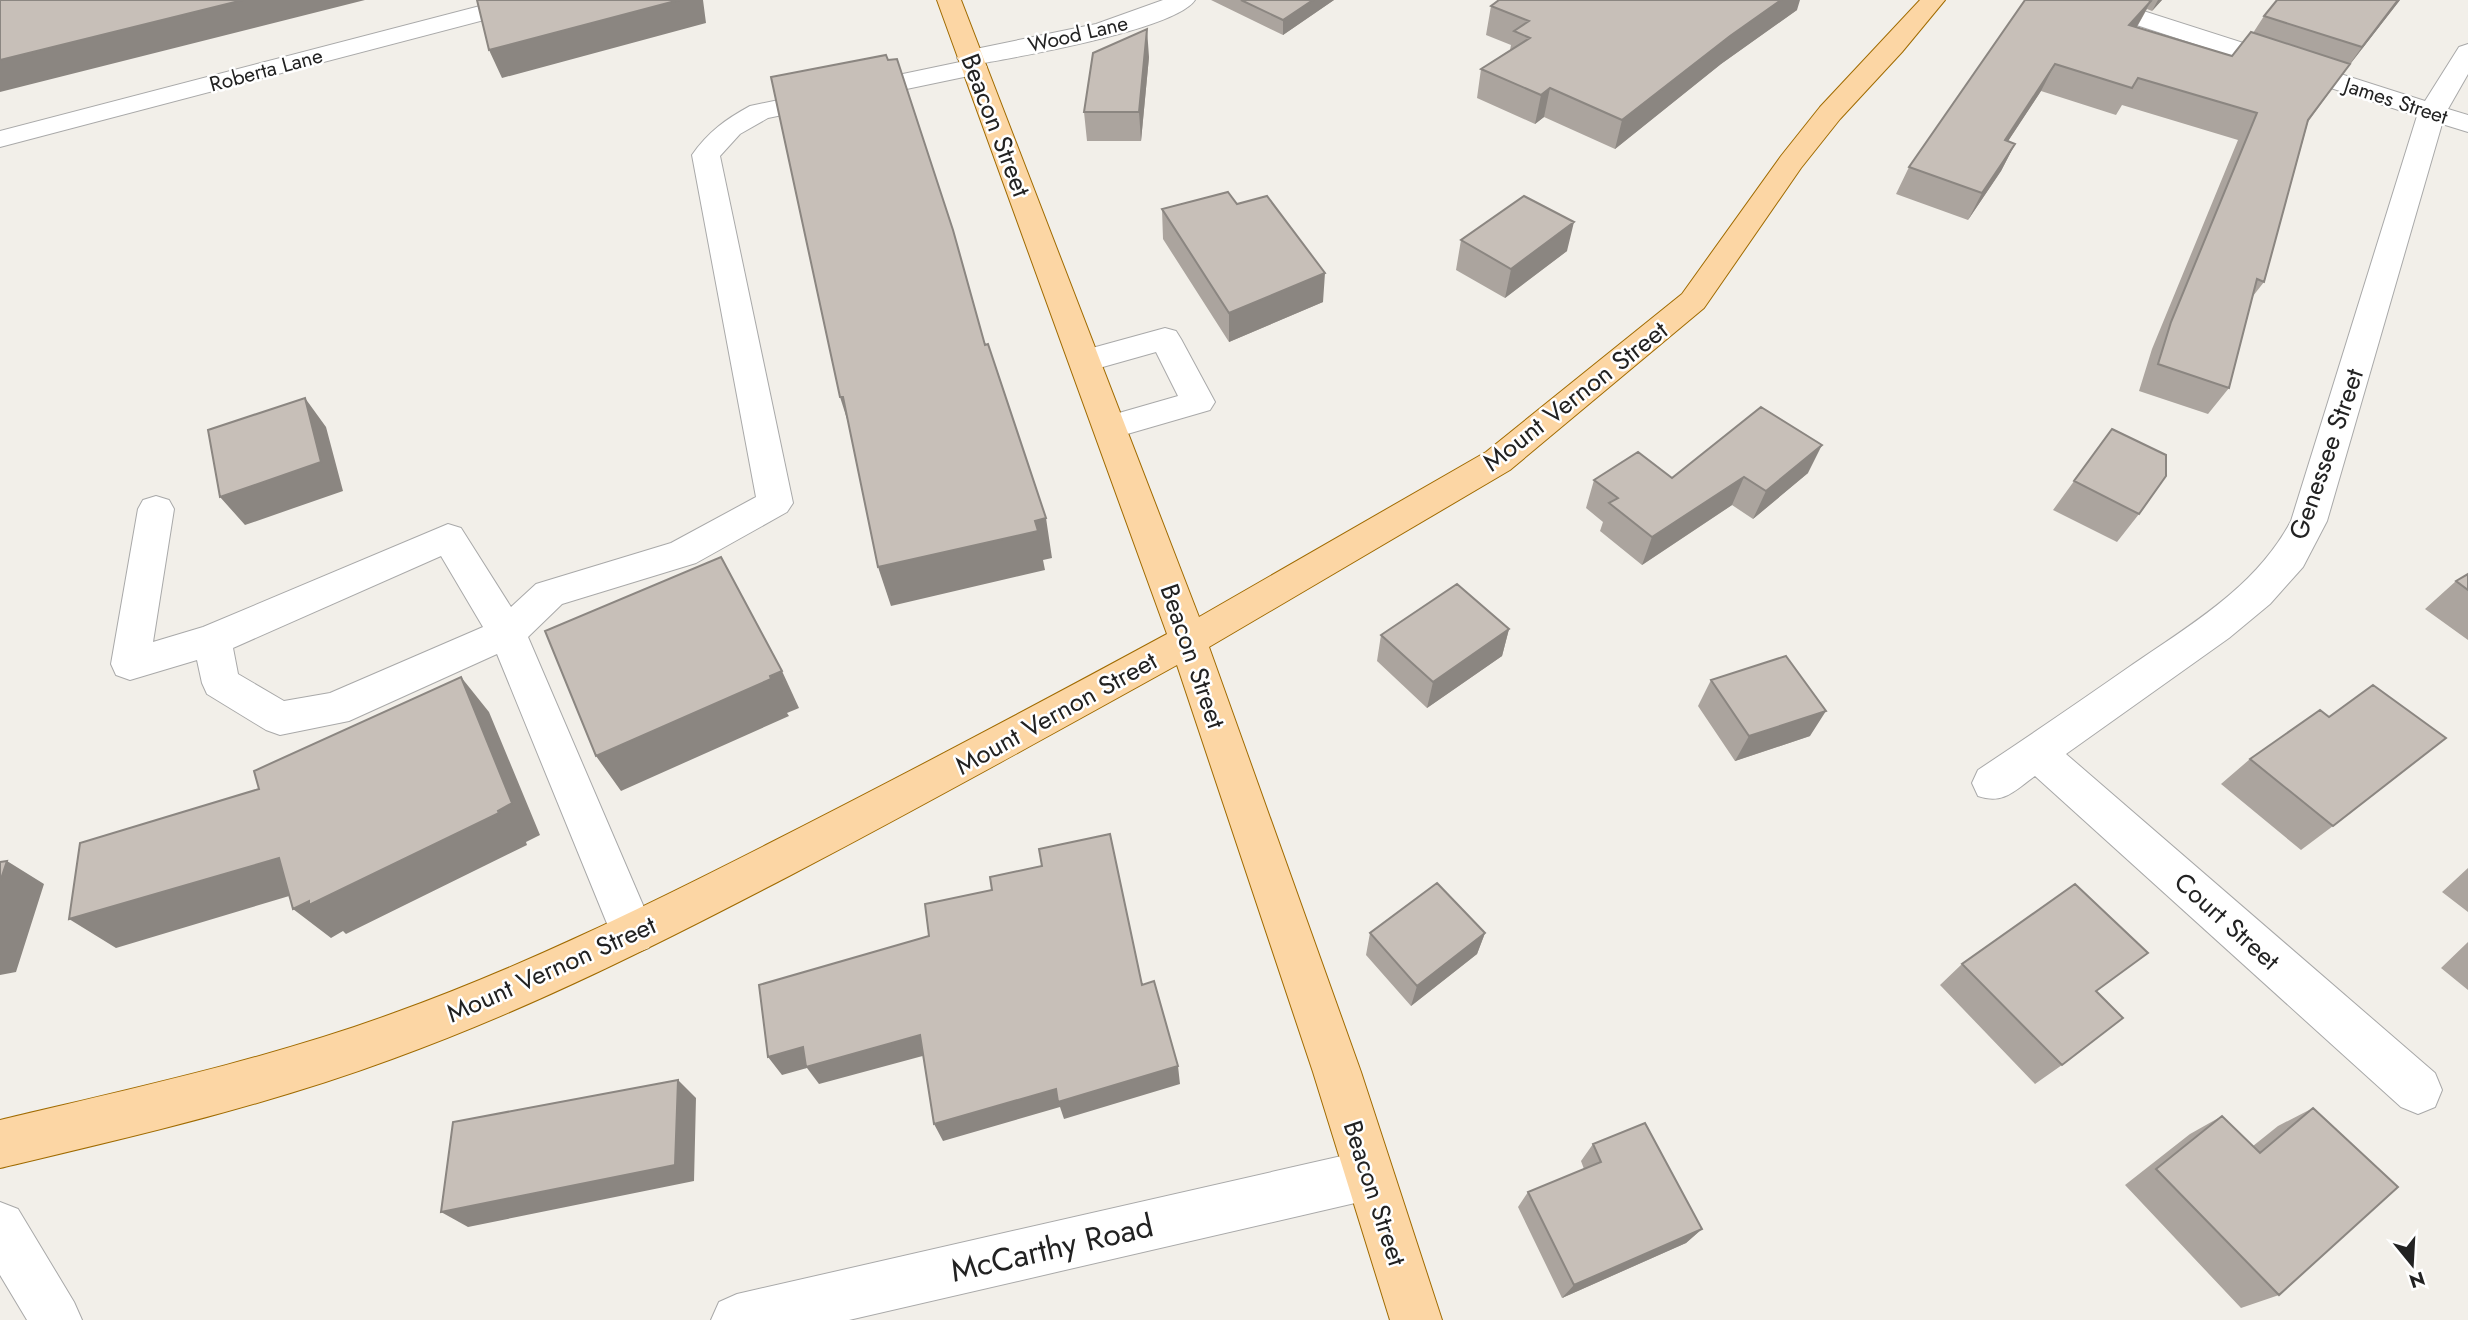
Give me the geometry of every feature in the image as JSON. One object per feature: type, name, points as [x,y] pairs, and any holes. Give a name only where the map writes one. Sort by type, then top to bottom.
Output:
[{"type":"main road","name":"Beacon Street","points":[[949,0],[1188,640],[1337,1072],[1416,1320]]},
{"type":"main road","name":"Mount Vernon Street","points":[[0,1144],[89,1124],[317,1062],[394,1036],[499,994],[633,933],[818,841],[1188,640],[1498,461],[1693,301],[1791,162],[1822,123],[1933,0]]},
{"type":"street","name":"Roberta Lane","points":[[0,139],[532,0]]},
{"type":"street","name":"Wood Lane","points":[[507,633],[549,594],[683,553],[775,503],[706,155],[730,128],[760,111],[1096,33],[1140,19],[1183,0]]},
{"type":"street","name":"James Street","points":[[2084,0],[2468,124]]},
{"type":"street","name":"Genessee Street","points":[[1993,783],[2216,627],[2257,594],[2290,558],[2309,521],[2432,112],[2468,52]]},
{"type":"street","points":[[1085,361],[1165,339],[1198,402],[1110,427]]},
{"type":"street","points":[[156,509],[130,664],[212,640],[448,538],[507,633],[633,933]]},
{"type":"street","points":[[212,640],[221,683],[280,718],[335,709],[507,633]]},
{"type":"street","name":"Court Street","points":[[2036,752],[2418,1090]]},
{"type":"street","name":"McCarthy Road","points":[[737,1320],[1368,1175]]},
{"type":"street","points":[[0,1227],[56,1320]]},
{"type":"building","points":[[0,0],[243,0],[0,60]]},
{"type":"building","points":[[477,0],[679,0],[489,50]]},
{"type":"building","points":[[1241,0],[1313,0],[1283,20]]},
{"type":"building","points":[[1499,0],[1781,0],[1622,120],[1550,88],[1541,95],[1481,69],[1530,38],[1514,31],[1529,21],[1491,6]]},
{"type":"building","points":[[2025,0],[2148,0],[2151,1],[2129,25],[2232,56],[2251,32],[2350,64],[2308,120],[2264,282],[2257,279],[2229,388],[2158,364],[2171,322],[2257,113],[2138,78],[2132,88],[2055,64],[2005,140],[2015,144],[1982,193],[1909,167]]},
{"type":"building","points":[[2277,0],[2398,0],[2362,47],[2264,16]]},
{"type":"building","points":[[1147,29],[1139,112],[1084,112],[1093,53]]},
{"type":"building","points":[[886,55],[888,60],[897,59],[953,230],[985,345],[988,344],[1046,518],[1035,521],[1038,531],[878,567],[771,77]]},
{"type":"building","points":[[1228,192],[1237,204],[1267,196],[1325,273],[1229,313],[1162,209]]},
{"type":"building","points":[[1524,196],[1574,222],[1511,269],[1461,240]]},
{"type":"building","points":[[305,398],[321,462],[220,497],[208,430]]},
{"type":"building","points":[[1761,407],[1822,445],[1766,491],[1744,477],[1652,537],[1609,503],[1618,498],[1594,480],[1638,452],[1672,478]]},
{"type":"building","points":[[2112,429],[2166,455],[2166,476],[2139,514],[2074,481]]},
{"type":"building","points":[[721,557],[782,671],[770,676],[771,679],[596,756],[545,631]]},
{"type":"building","points":[[2468,574],[2468,590],[2456,581]]},
{"type":"building","points":[[1457,584],[1509,629],[1433,682],[1381,635]]},
{"type":"building","points":[[1786,656],[1826,711],[1749,736],[1711,680]]},
{"type":"building","points":[[461,677],[512,803],[498,811],[499,813],[309,905],[309,901],[293,909],[279,858],[69,919],[80,843],[259,789],[254,771]]},
{"type":"building","points":[[2373,685],[2446,738],[2333,826],[2250,759],[2320,710],[2329,717]]},
{"type":"building","points":[[1110,834],[1142,985],[1154,981],[1178,1066],[1058,1102],[1056,1089],[934,1124],[920,1035],[806,1067],[803,1047],[768,1057],[759,985],[929,936],[925,904],[992,890],[990,877],[1042,866],[1039,849]]},
{"type":"building","points":[[7,861],[0,882],[0,862]]},
{"type":"building","points":[[1437,883],[1485,933],[1417,986],[1370,933]]},
{"type":"building","points":[[2075,884],[2148,953],[2096,991],[2123,1018],[2062,1065],[1962,964]]},
{"type":"building","points":[[678,1080],[675,1165],[441,1212],[453,1122]]},
{"type":"building","points":[[2313,1108],[2398,1187],[2279,1295],[2156,1169],[2222,1116],[2260,1153]]},
{"type":"building","points":[[1645,1123],[1702,1229],[1574,1285],[1528,1192],[1601,1162],[1593,1144]]}]
